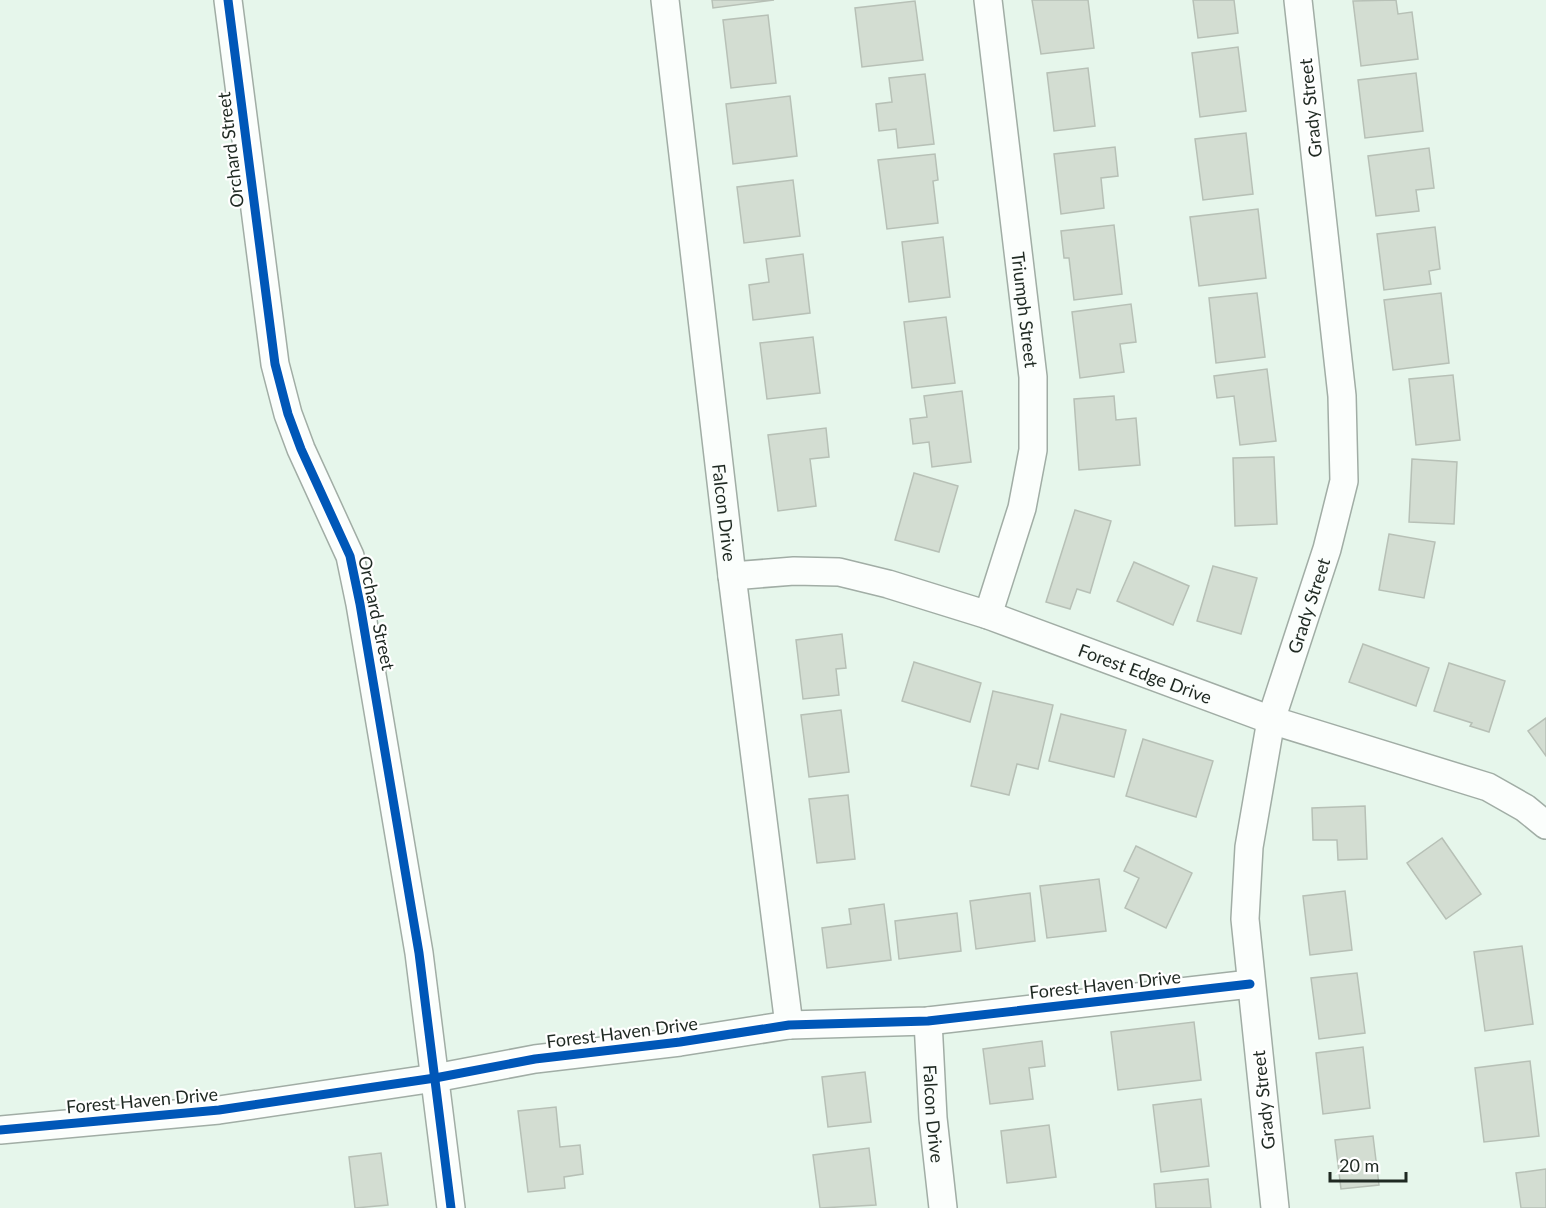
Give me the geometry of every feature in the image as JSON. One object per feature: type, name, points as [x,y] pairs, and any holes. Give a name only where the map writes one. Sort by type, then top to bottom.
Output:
[{"type":"street","name":"Orchard Street","points":[[228,0],[275,364],[301,449],[350,556],[393,792],[419,953],[451,1208]]},
{"type":"street","name":"Falcon Drive","points":[[665,0],[732,576],[789,1025]]},
{"type":"street","name":"Triumph Street","points":[[988,0],[1033,377],[1033,450],[1022,508],[988,615]]},
{"type":"street","name":"Grady Street","points":[[1275,1208],[1245,919],[1249,847],[1271,720],[1327,549],[1344,481],[1342,396],[1298,0]]},
{"type":"street","name":"Forest Edge Drive","points":[[732,576],[794,571],[839,572],[888,584],[988,615],[1271,720],[1488,787],[1525,808],[1546,825]]},
{"type":"street","name":"Forest Haven Drive","points":[[0,1130],[219,1110],[435,1078],[536,1059],[680,1042],[789,1025],[928,1021],[1250,984]]},
{"type":"street","name":"Falcon Drive","points":[[928,1021],[933,1118],[943,1208]]},
{"type":"building","points":[[712,0],[774,0],[713,8]]},
{"type":"building","points":[[1032,0],[1088,0],[1094,48],[1041,54]]},
{"type":"building","points":[[1193,0],[1234,0],[1238,33],[1198,38]]},
{"type":"building","points":[[1396,0],[1398,14],[1412,12],[1418,59],[1361,66],[1353,1]]},
{"type":"building","points":[[915,1],[923,60],[862,67],[855,8]]},
{"type":"building","points":[[768,15],[776,83],[731,88],[723,20]]},
{"type":"building","points":[[1238,47],[1246,111],[1200,117],[1192,53]]},
{"type":"building","points":[[1088,68],[1095,126],[1054,131],[1047,73]]},
{"type":"building","points":[[1416,73],[1423,131],[1365,138],[1358,80]]},
{"type":"building","points":[[925,74],[934,144],[898,148],[896,129],[879,131],[876,104],[892,102],[889,78]]},
{"type":"building","points":[[790,96],[797,156],[733,164],[726,104]]},
{"type":"building","points":[[1246,133],[1253,194],[1203,200],[1195,139]]},
{"type":"building","points":[[1115,147],[1118,176],[1101,178],[1104,208],[1061,214],[1054,154]]},
{"type":"building","points":[[1429,148],[1434,188],[1416,190],[1419,211],[1376,216],[1368,156]]},
{"type":"building","points":[[935,154],[938,180],[933,181],[938,223],[887,229],[878,160]]},
{"type":"building","points":[[793,180],[800,236],[744,243],[737,187]]},
{"type":"building","points":[[1258,209],[1266,278],[1199,286],[1190,217]]},
{"type":"building","points":[[1114,225],[1122,294],[1074,300],[1069,258],[1064,258],[1061,231]]},
{"type":"building","points":[[1435,227],[1440,269],[1429,271],[1431,284],[1384,290],[1377,234]]},
{"type":"building","points":[[943,237],[950,297],[909,302],[902,242]]},
{"type":"building","points":[[803,254],[810,313],[753,320],[749,285],[769,282],[766,259]]},
{"type":"building","points":[[1257,293],[1265,357],[1216,363],[1209,298]]},
{"type":"building","points":[[1441,293],[1449,363],[1393,370],[1384,300]]},
{"type":"building","points":[[1131,304],[1136,342],[1120,344],[1124,372],[1080,378],[1072,312]]},
{"type":"building","points":[[946,317],[955,383],[912,388],[904,322]]},
{"type":"building","points":[[813,337],[820,393],[767,399],[760,343]]},
{"type":"building","points":[[1267,369],[1276,441],[1240,445],[1234,396],[1217,398],[1214,376]]},
{"type":"building","points":[[1453,375],[1460,440],[1416,445],[1409,379]]},
{"type":"building","points":[[962,391],[971,462],[932,467],[929,442],[913,444],[910,419],[927,417],[924,396]]},
{"type":"building","points":[[1114,396],[1116,420],[1136,418],[1140,465],[1079,470],[1074,399]]},
{"type":"building","points":[[826,428],[829,457],[810,459],[816,506],[778,511],[768,435]]},
{"type":"building","points":[[1274,457],[1277,524],[1235,526],[1233,458]]},
{"type":"building","points":[[1412,459],[1457,462],[1454,524],[1409,522]]},
{"type":"building","points":[[914,473],[958,486],[939,552],[895,540]]},
{"type":"building","points":[[1075,510],[1111,521],[1090,593],[1077,589],[1070,609],[1046,602]]},
{"type":"building","points":[[1389,534],[1435,542],[1424,598],[1379,590]]},
{"type":"building","points":[[1134,562],[1189,586],[1173,625],[1117,601]]},
{"type":"building","points":[[1213,566],[1257,578],[1241,634],[1197,621]]},
{"type":"building","points":[[842,634],[846,668],[836,669],[839,695],[803,699],[796,640]]},
{"type":"building","points":[[1363,644],[1429,668],[1416,706],[1349,682]]},
{"type":"building","points":[[914,662],[981,683],[970,722],[902,701]]},
{"type":"building","points":[[1449,663],[1505,681],[1489,732],[1470,726],[1472,723],[1434,711]]},
{"type":"building","points":[[993,691],[1053,705],[1038,769],[1017,764],[1009,795],[971,786]]},
{"type":"building","points":[[841,710],[849,772],[809,777],[801,715]]},
{"type":"building","points":[[1061,714],[1126,730],[1114,777],[1049,761]]},
{"type":"building","points":[[1546,718],[1546,756],[1528,731]]},
{"type":"building","points":[[1143,739],[1213,761],[1196,817],[1126,796]]},
{"type":"building","points":[[848,795],[855,859],[817,863],[809,799]]},
{"type":"building","points":[[1365,806],[1367,859],[1338,860],[1337,840],[1313,840],[1312,808]]},
{"type":"building","points":[[1442,838],[1481,894],[1446,919],[1407,863]]},
{"type":"building","points":[[1136,846],[1192,873],[1166,928],[1125,908],[1139,878],[1124,871]]},
{"type":"building","points":[[1099,879],[1106,931],[1047,938],[1040,886]]},
{"type":"building","points":[[1345,891],[1352,950],[1310,955],[1303,896]]},
{"type":"building","points":[[1030,893],[1035,941],[976,949],[970,901]]},
{"type":"building","points":[[884,904],[891,960],[827,968],[822,928],[851,924],[849,909]]},
{"type":"building","points":[[957,913],[961,951],[899,959],[895,921]]},
{"type":"building","points":[[1522,946],[1533,1024],[1485,1031],[1474,952]]},
{"type":"building","points":[[1357,973],[1365,1033],[1319,1039],[1311,978]]},
{"type":"building","points":[[1194,1022],[1201,1080],[1118,1090],[1111,1032]]},
{"type":"building","points":[[1042,1041],[1045,1066],[1029,1068],[1033,1099],[990,1104],[983,1049]]},
{"type":"building","points":[[1363,1047],[1370,1108],[1323,1114],[1316,1053]]},
{"type":"building","points":[[1530,1061],[1539,1136],[1484,1142],[1475,1068]]},
{"type":"building","points":[[865,1072],[871,1122],[828,1127],[822,1077]]},
{"type":"building","points":[[1201,1099],[1209,1166],[1161,1172],[1153,1105]]},
{"type":"building","points":[[556,1107],[560,1147],[580,1145],[583,1174],[564,1177],[565,1188],[528,1192],[518,1111]]},
{"type":"building","points":[[1049,1125],[1056,1177],[1007,1183],[1001,1131]]},
{"type":"building","points":[[1373,1136],[1379,1185],[1341,1189],[1335,1140]]},
{"type":"building","points":[[869,1148],[876,1205],[820,1208],[813,1155]]},
{"type":"building","points":[[381,1153],[388,1205],[355,1208],[349,1157]]},
{"type":"building","points":[[1546,1169],[1546,1208],[1521,1208],[1516,1173]]},
{"type":"building","points":[[1208,1179],[1211,1208],[1156,1208],[1154,1184]]},
{"type":"cycle path","points":[[228,0],[275,364],[288,414],[301,449],[350,556],[360,604],[419,953],[451,1208]]},
{"type":"cycle path","points":[[0,1130],[219,1110],[435,1078],[535,1059],[680,1042],[789,1025],[928,1021],[1250,984]]}]
